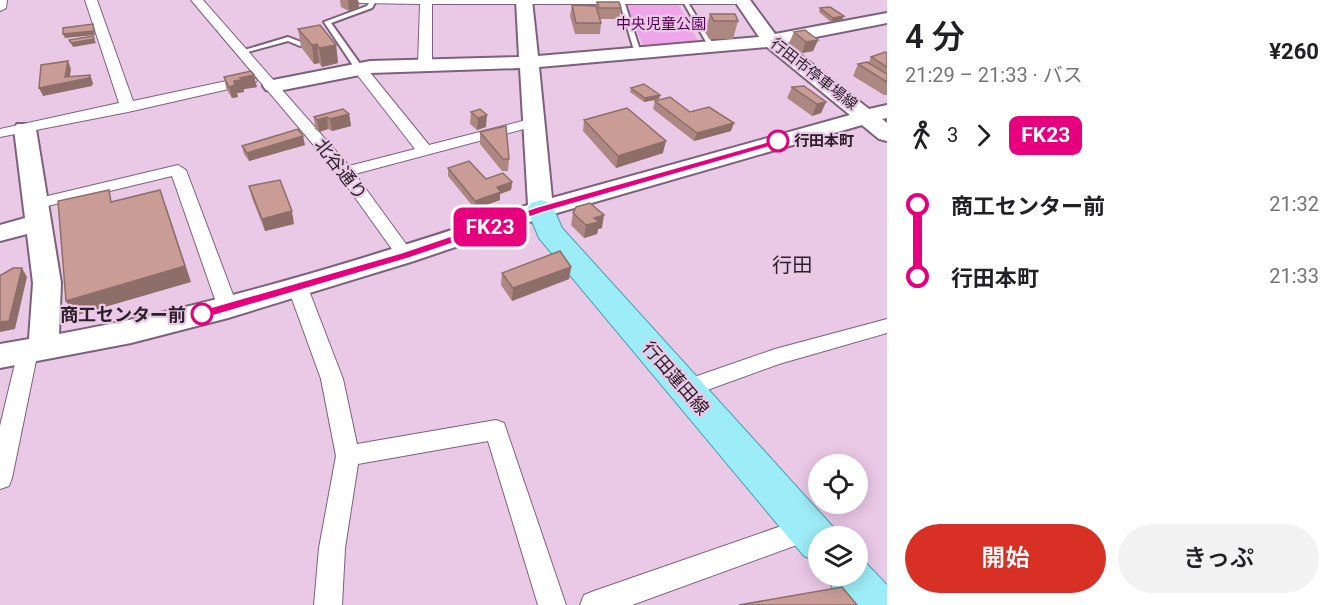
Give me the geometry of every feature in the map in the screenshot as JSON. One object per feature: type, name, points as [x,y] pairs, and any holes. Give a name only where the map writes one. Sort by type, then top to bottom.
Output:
[{"type":"main road","name":"行田蓮田線","points":[[540,209],[549,231],[808,530]]},
{"type":"main road","points":[[858,586],[875,605]]},
{"type":"street","points":[[0,8],[1,0]]},
{"type":"street","points":[[91,0],[128,108]]},
{"type":"street","name":"北谷通り","points":[[197,0],[244,51],[345,172],[405,255]]},
{"type":"street","points":[[366,1],[742,0]]},
{"type":"street","name":"行田市停車場線","points":[[742,0],[771,40],[877,114],[887,134]]},
{"type":"street","points":[[425,65],[426,1]]},
{"type":"street","points":[[524,1],[540,209]]},
{"type":"street","points":[[0,478],[4,439],[36,350],[47,283],[37,213],[13,131],[269,81],[359,68],[530,62],[712,47],[771,40],[887,18]]},
{"type":"street","points":[[359,68],[426,152]]},
{"type":"street","points":[[0,356],[131,332],[228,308],[405,255],[540,209],[877,114]]},
{"type":"street","points":[[345,172],[534,122]]},
{"type":"street","points":[[0,233],[37,213],[178,170],[228,308]]},
{"type":"street","points":[[298,288],[332,379],[348,456],[332,548],[328,605]]},
{"type":"street","points":[[686,389],[775,357],[887,326]]},
{"type":"street","points":[[348,456],[496,430],[552,605]]},
{"type":"street","points":[[593,605],[808,538]]},
{"type":"lane","points":[[359,68],[327,22],[370,7],[366,1]]},
{"type":"lane","points":[[621,1],[640,53]]},
{"type":"lane","points":[[684,1],[712,47]]},
{"type":"lane","points":[[328,38],[337,36]]},
{"type":"lane","points":[[244,51],[288,39],[300,44],[318,40]]},
{"type":"green space","name":"中央児童公園","points":[[626,3],[678,3],[699,43],[643,46]]},
{"type":"building","points":[[597,2],[619,2],[621,8],[599,8]]},
{"type":"building","points":[[572,5],[596,6],[601,23],[576,23]]},
{"type":"building","points":[[830,7],[844,16],[833,18],[820,8]]},
{"type":"building","points":[[710,14],[735,14],[738,21],[714,21]]},
{"type":"building","points":[[93,24],[94,31],[63,34],[63,28]]},
{"type":"building","points":[[320,25],[336,45],[319,48],[317,44],[312,45],[298,29]]},
{"type":"building","points":[[805,30],[818,40],[806,42],[794,32]]},
{"type":"building","points":[[93,36],[94,39],[71,43],[69,40]]},
{"type":"building","points":[[887,53],[887,67],[871,57]]},
{"type":"building","points":[[68,61],[65,77],[90,75],[89,78],[39,88],[41,65]]},
{"type":"building","points":[[867,62],[887,74],[887,82],[858,64]]},
{"type":"building","points":[[251,71],[254,75],[240,78],[242,80],[234,81],[235,85],[229,87],[224,77]]},
{"type":"building","points":[[644,84],[660,95],[645,98],[631,88]]},
{"type":"building","points":[[804,86],[826,102],[817,104],[792,87]]},
{"type":"building","points":[[670,97],[690,112],[709,107],[734,123],[697,133],[655,101]]},
{"type":"building","points":[[627,108],[666,141],[618,156],[584,120]]},
{"type":"building","points":[[343,109],[349,114],[330,119],[327,117],[317,120],[314,117]]},
{"type":"building","points":[[480,109],[487,115],[478,118],[471,112]]},
{"type":"building","points":[[506,126],[509,159],[503,159],[480,132]]},
{"type":"building","points":[[298,129],[303,136],[247,153],[242,146]]},
{"type":"building","points":[[469,161],[486,179],[503,173],[512,182],[497,187],[501,192],[475,201],[448,168]]},
{"type":"building","points":[[280,180],[292,211],[262,219],[249,186]]},
{"type":"building","points":[[109,190],[111,202],[160,190],[185,266],[66,301],[58,201]]},
{"type":"building","points":[[590,203],[604,215],[594,218],[599,222],[586,225],[573,213],[576,207]]},
{"type":"building","points":[[560,251],[571,267],[513,288],[502,273]]},
{"type":"building","points":[[13,268],[22,268],[9,321],[0,322],[0,275]]},
{"type":"building","points":[[842,587],[857,605],[739,605]]},
{"type":"bus line","name":"FK23","points":[[202,314],[298,288],[405,255],[540,209],[778,141]]},
{"type":"place","name":"行田本町","points":[[778,141]]},
{"type":"place","name":"商工センター前","points":[[202,314]]},
{"type":"district","name":"行田","points":[[792,265]]}]
